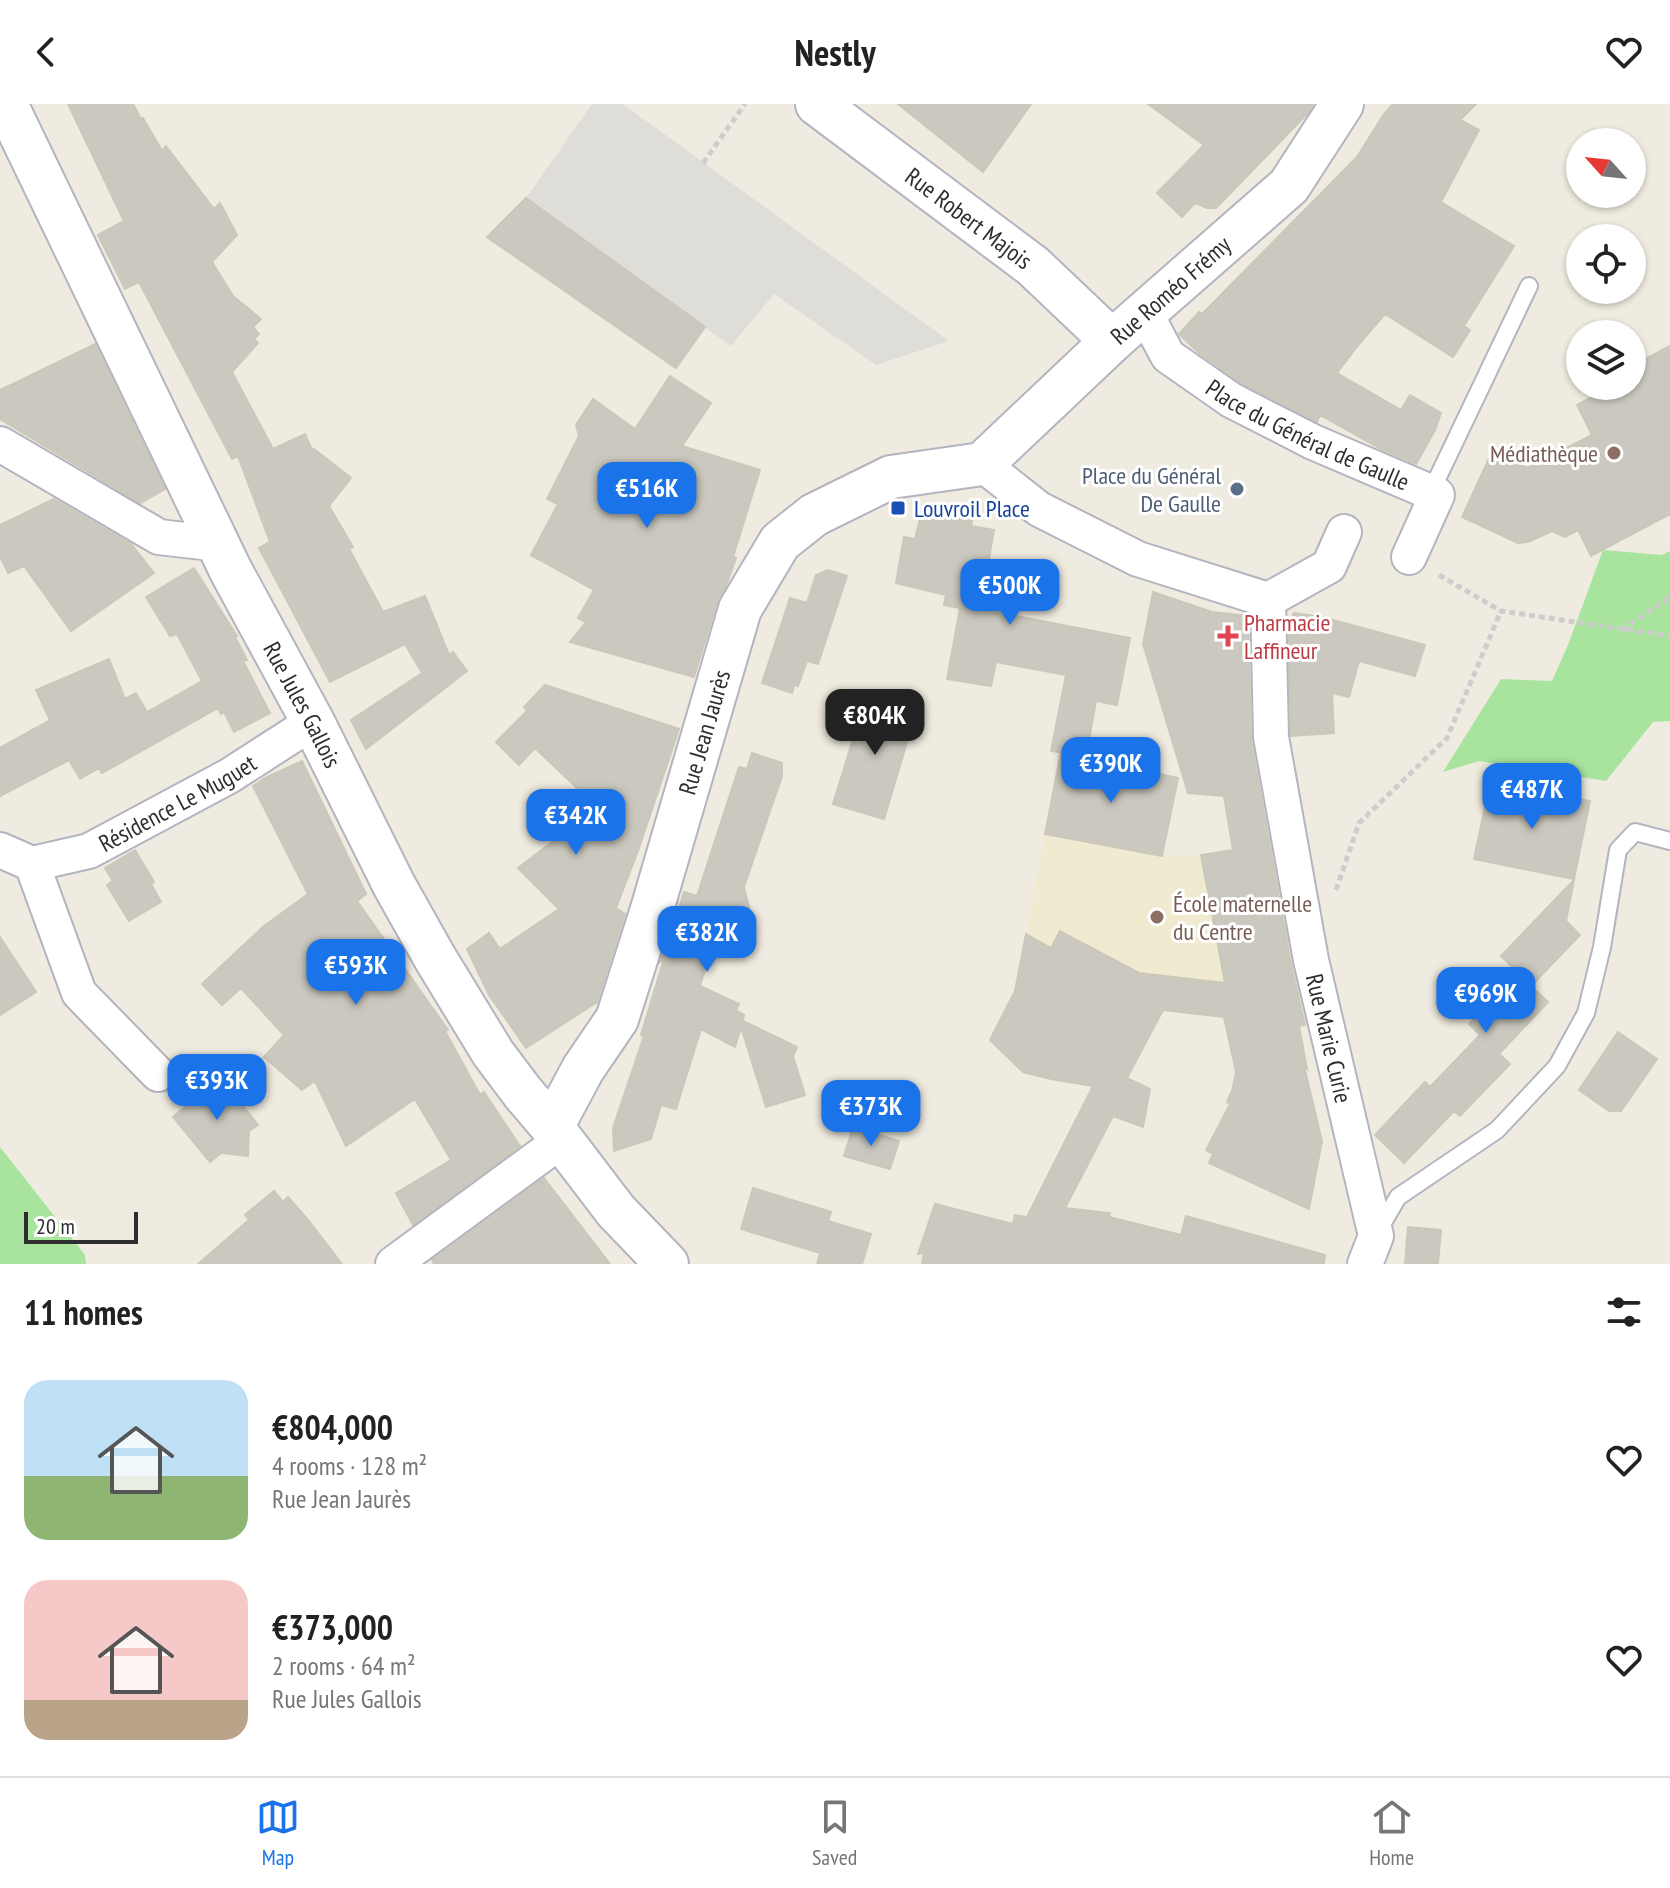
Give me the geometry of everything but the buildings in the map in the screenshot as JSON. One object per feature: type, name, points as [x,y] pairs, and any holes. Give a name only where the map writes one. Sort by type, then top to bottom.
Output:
[{"type":"street","name":"Rue Jules Gallois","points":[[6,104],[219,544],[394,885],[435,958],[493,1053],[616,1211],[667,1264]]},
{"type":"street","name":"Rue Robert Majois","points":[[817,104],[1033,266],[1112,341]]},
{"type":"street","name":"Rue Roméo Frémy","points":[[982,464],[1112,341],[1289,186],[1342,104]]},
{"type":"street","name":"Place du Général de Gaulle","points":[[1145,313],[1168,356],[1231,400],[1313,442],[1437,495],[1409,557]]},
{"type":"street","points":[[0,444],[159,537],[219,544]]},
{"type":"street","points":[[982,464],[1039,509],[1138,559],[1268,600],[1329,566],[1344,532]]},
{"type":"street","name":"Rue Jean Jaurès","points":[[393,1264],[557,1134],[583,1069],[617,1019],[740,609],[780,542],[814,515],[891,477],[982,464]]},
{"type":"street","name":"Rue Marie Curie","points":[[1268,600],[1271,737],[1311,960],[1370,1250]]},
{"type":"street","name":"Résidence Le Muguet","points":[[32,864],[89,851],[229,776],[313,722]]},
{"type":"street","points":[[0,850],[32,864],[79,993],[158,1074]]},
{"type":"lane","points":[[1432,493],[1529,286]]},
{"type":"lane","points":[[1370,1250],[1398,1197],[1497,1130],[1557,1066],[1586,1013],[1602,947],[1618,850],[1635,832],[1670,841]]},
{"type":"path","points":[[703,163],[745,104]]},
{"type":"path","points":[[1409,557],[1501,611],[1670,636]]},
{"type":"path","points":[[1622,630],[1670,597]]},
{"type":"path","points":[[1335,892],[1359,823],[1447,738],[1501,611]]},
{"type":"shaded area","points":[[592,104],[622,104],[949,341],[876,365],[774,294],[731,346],[526,198]]},
{"type":"shaded area","name":"École maternelle du Centre","points":[[1045,834],[1162,856],[1221,855],[1221,852],[1273,845],[1305,1025],[1255,1033],[1252,1020],[1133,1007],[1018,979]]},
{"type":"green space","points":[[1603,550],[1662,555],[1670,551],[1670,721],[1653,722],[1606,781],[1479,761],[1443,772],[1501,679],[1552,681]]},
{"type":"green space","points":[[0,1147],[85,1255],[86,1264],[0,1264]]},
{"type":"place","name":"Médiathèque","points":[[1614,453]]},
{"type":"place","name":"Place du Général De Gaulle","points":[[1237,489]]},
{"type":"place","name":"Louvroil Place","points":[[898,508]]},
{"type":"place","name":"Pharmacie Laffineur","points":[[1228,636]]},
{"type":"place","name":"École maternelle du Centre","points":[[1157,917]]}]
